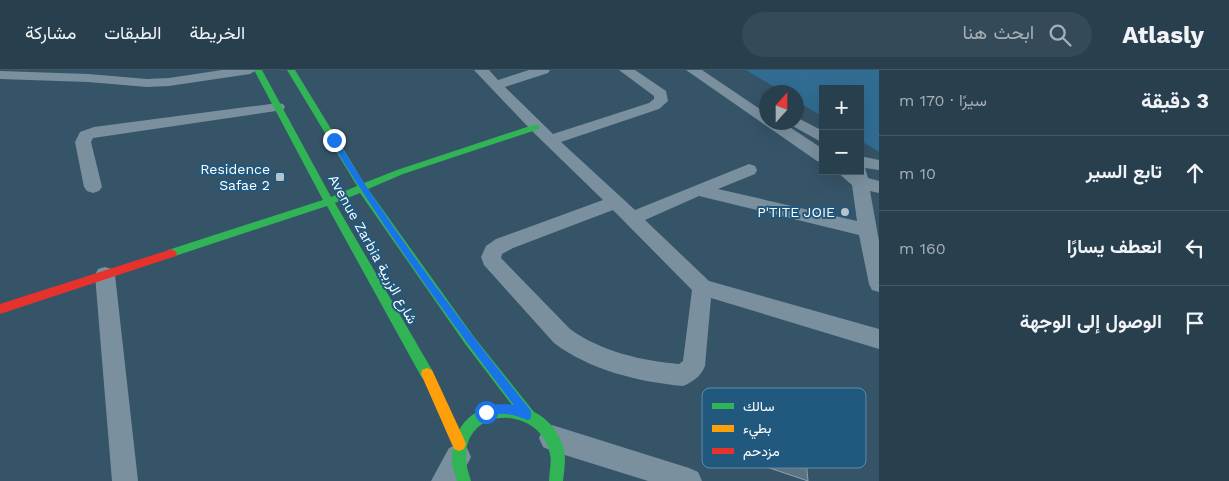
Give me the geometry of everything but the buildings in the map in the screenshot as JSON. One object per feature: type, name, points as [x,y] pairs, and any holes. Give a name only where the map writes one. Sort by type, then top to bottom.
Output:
[{"type":"main road","name":"Avenue Zarbia شارع الزربية","points":[[258,70],[329,202],[431,381],[460,461]]},
{"type":"main road","name":"Avenue Zarbia شارع الزربية","points":[[291,70],[363,189],[470,341],[528,415],[541,424],[552,438]]},
{"type":"main road","points":[[0,309],[329,202],[400,172],[536,127]]},
{"type":"main road","points":[[460,461],[465,431],[474,420],[486,412],[499,409],[514,410],[528,415]]},
{"type":"main road","points":[[552,438],[558,454],[559,471],[556,481]]},
{"type":"street","points":[[0,75],[169,82],[250,70]]},
{"type":"street","points":[[481,70],[536,127],[616,202],[702,287],[879,339]]},
{"type":"street","points":[[496,85],[543,70]]},
{"type":"street","points":[[551,140],[654,106],[661,101],[661,94],[626,70]]},
{"type":"street","points":[[693,70],[759,114]]},
{"type":"street","points":[[716,70],[758,97]]},
{"type":"street","points":[[93,187],[82,142],[86,135],[94,132],[278,108]]},
{"type":"street","points":[[804,127],[819,136]]},
{"type":"street","points":[[784,130],[819,154]]},
{"type":"street","points":[[864,162],[879,165]]},
{"type":"street","points":[[632,218],[750,170]]},
{"type":"street","points":[[859,177],[879,186]]},
{"type":"street","points":[[859,177],[879,284]]},
{"type":"street","points":[[698,190],[868,230]]},
{"type":"street","points":[[616,202],[506,243],[493,250],[490,255],[491,260],[562,336],[574,346],[591,355],[672,374],[683,375],[694,366],[702,287]]},
{"type":"street","points":[[105,274],[125,481]]},
{"type":"street","points":[[552,438],[689,481]]},
{"type":"street","points":[[444,481],[460,461]]},
{"type":"shaded area","points":[[746,70],[879,70],[879,152],[864,143],[864,85],[819,85],[819,115],[804,105],[804,85],[771,85]]},
{"type":"traffic: fast","points":[[258,70],[329,202],[427,374]]},
{"type":"traffic: fast","points":[[291,70],[363,189],[470,341],[528,415]]},
{"type":"traffic: fast","points":[[172,253],[329,202],[400,172],[536,127]]},
{"type":"traffic: fast","points":[[464,481],[459,455],[465,432],[479,417],[497,411],[516,412],[535,420],[550,434],[558,455],[556,481]]},
{"type":"traffic: slow","points":[[427,374],[459,444]]},
{"type":"traffic: jam","points":[[0,309],[172,253]]},
{"type":"place","name":"Residence Safae 2","points":[[280,177]]},
{"type":"place","name":"P'TITE JOIE","points":[[845,212]]},
{"type":"route","points":[[334,140],[363,189],[470,341],[528,415],[514,410],[499,409],[486,412]]}]
